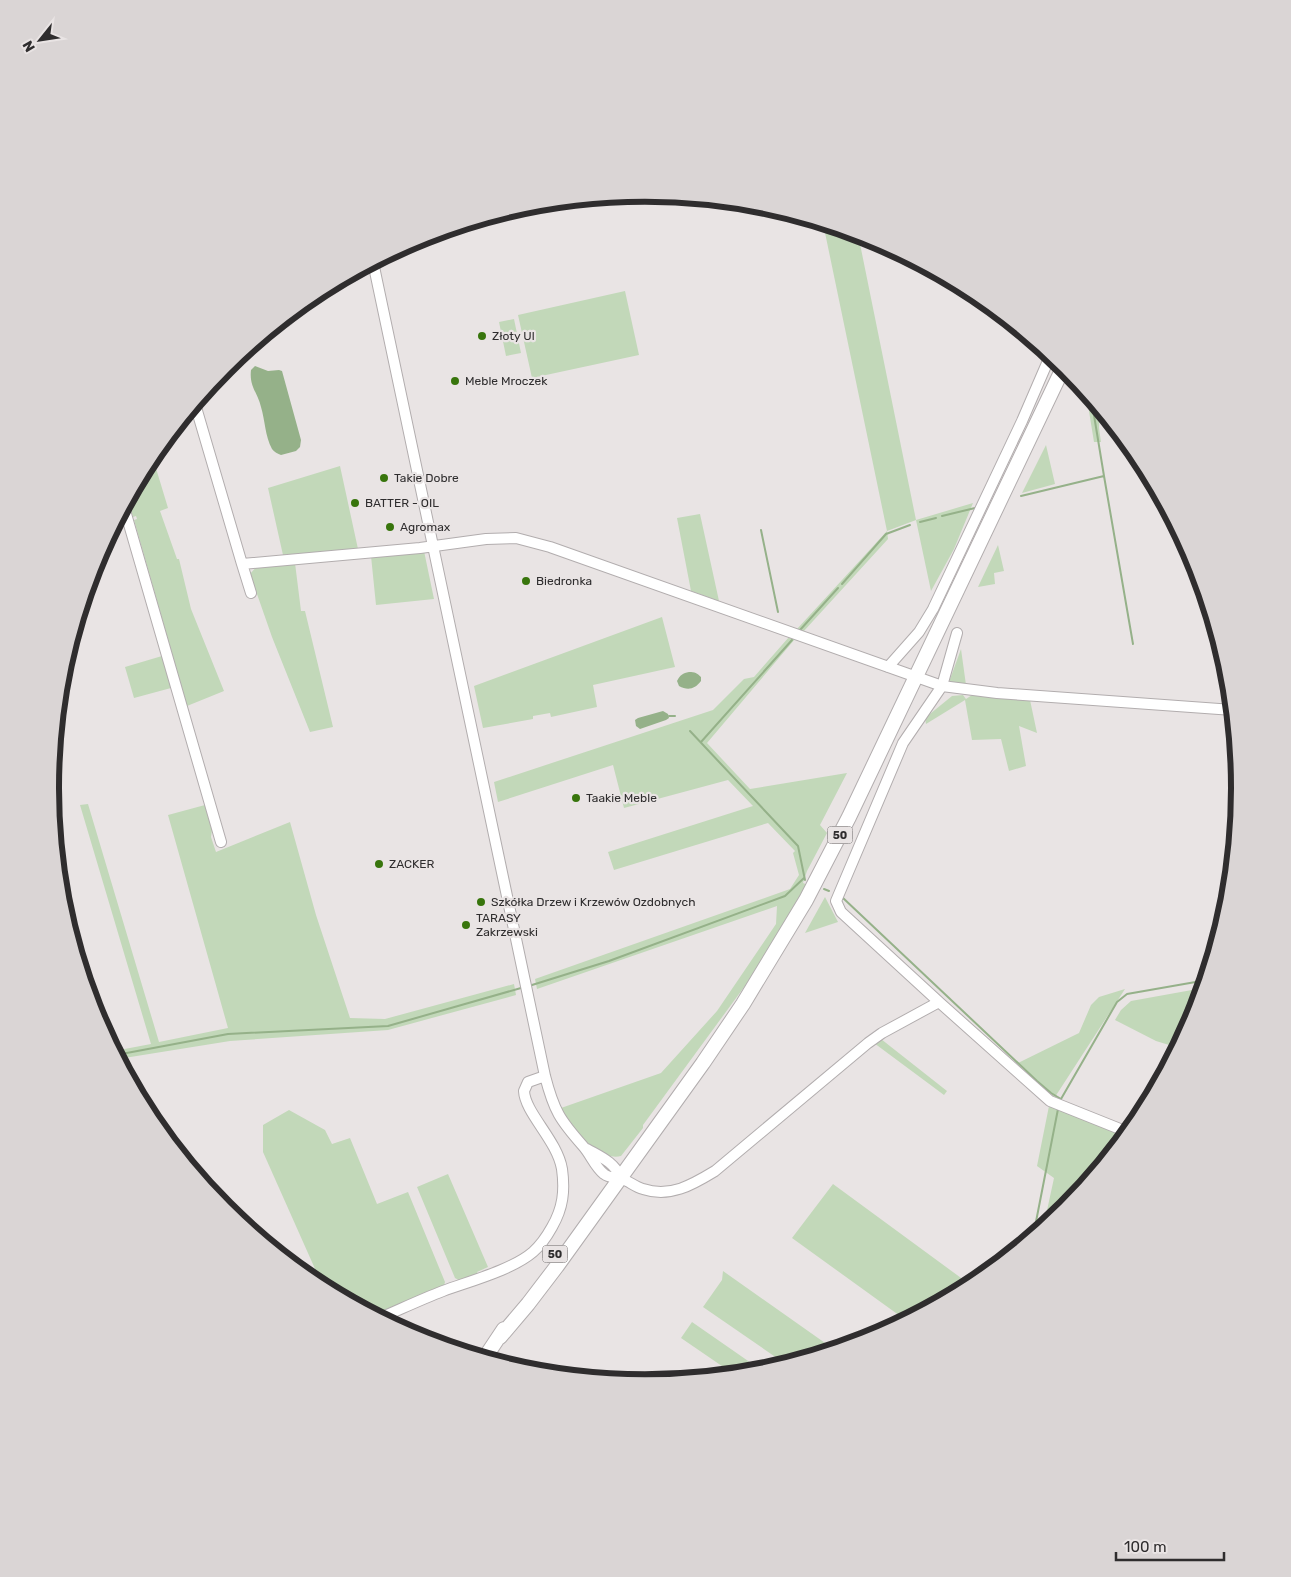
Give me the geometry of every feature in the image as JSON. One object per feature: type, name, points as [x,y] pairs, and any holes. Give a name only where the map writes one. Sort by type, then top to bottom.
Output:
[{"type":"main road","name":"50","points":[[488,1353],[540,1289],[616,1175],[703,1063],[753,987],[806,900],[834,848],[1060,374]]},
{"type":"street","points":[[374,268],[545,1076],[561,1119],[585,1148],[604,1158],[616,1175],[642,1189],[664,1192],[686,1188],[715,1171],[868,1043],[882,1033],[939,1002]]},
{"type":"street","points":[[888,667],[919,632],[933,609],[1022,421],[1047,361]]},
{"type":"street","points":[[197,411],[251,593]]},
{"type":"street","points":[[126,515],[221,842]]},
{"type":"street","points":[[242,564],[507,538],[534,542],[942,686],[997,693],[1227,710]]},
{"type":"street","points":[[957,633],[942,686],[903,743],[836,901],[841,912],[1050,1101],[1122,1130]]},
{"type":"street","points":[[386,1315],[500,1270],[528,1255],[546,1237],[557,1218],[563,1200],[562,1169],[555,1149],[526,1101],[524,1091],[528,1082],[545,1076]]},
{"type":"shaded area","points":[[824,230],[860,242],[916,520],[887,531]]},
{"type":"shaded area","points":[[625,291],[639,355],[532,378],[518,315]]},
{"type":"shaded area","points":[[514,319],[521,353],[506,356],[499,322]]},
{"type":"shaded area","points":[[255,366],[268,371],[282,371],[301,440],[300,447],[296,451],[281,455],[272,449],[260,402],[251,381],[251,370]]},
{"type":"shaded area","points":[[1088,403],[1100,417],[1101,442],[1094,442]]},
{"type":"shaded area","points":[[1046,445],[1055,484],[1022,493]]},
{"type":"shaded area","points":[[340,466],[358,549],[283,555],[268,488]]},
{"type":"shaded area","points":[[156,467],[168,508],[160,511],[177,559],[179,559],[191,609],[224,691],[187,706],[134,520],[137,519],[136,516],[133,517],[130,508]]},
{"type":"shaded area","points":[[973,503],[954,549],[931,591],[916,520]]},
{"type":"shaded area","points":[[700,514],[719,601],[691,591],[677,518]]},
{"type":"shaded area","points":[[887,531],[888,539],[803,632],[797,629]]},
{"type":"shaded area","points":[[998,545],[1004,571],[994,573],[995,584],[978,587]]},
{"type":"shaded area","points":[[424,551],[434,599],[376,605],[371,556]]},
{"type":"shaded area","points":[[295,563],[301,611],[305,611],[333,727],[310,732],[272,637],[250,574],[257,566]]},
{"type":"shaded area","points":[[662,617],[675,667],[593,685],[597,707],[551,717],[550,713],[533,716],[533,719],[483,728],[474,686]]},
{"type":"shaded area","points":[[789,637],[795,639],[707,743],[750,789],[847,773],[820,825],[827,833],[807,871],[803,883],[808,885],[750,979],[621,1156],[603,1154],[578,1133],[561,1108],[661,1073],[717,1011],[776,924],[777,906],[537,989],[535,979],[790,889],[799,875],[793,853],[795,851],[768,823],[614,870],[608,852],[753,806],[728,780],[624,808],[613,765],[498,802],[494,782],[713,710],[744,679],[754,677]]},
{"type":"shaded area","points":[[961,649],[966,685],[949,682]]},
{"type":"shaded area","points":[[162,656],[171,688],[134,698],[125,667]]},
{"type":"shaded area","points":[[689,672],[701,677],[701,681],[691,688],[679,686],[677,681],[679,677]]},
{"type":"shaded area","points":[[963,695],[966,699],[972,695],[1030,700],[1037,733],[1019,726],[1026,766],[1009,771],[1001,739],[972,740],[965,700],[926,724],[925,718],[952,696]]},
{"type":"shaded area","points":[[663,711],[668,714],[669,718],[666,720],[640,729],[636,726],[635,720],[638,718]]},
{"type":"shaded area","points":[[88,804],[159,1042],[228,1028],[168,815],[205,805],[216,852],[290,822],[316,915],[350,1018],[385,1019],[514,984],[516,995],[388,1030],[230,1041],[124,1058],[120,1050],[151,1044],[80,805]]},
{"type":"shaded area","points":[[825,897],[838,922],[805,933]]},
{"type":"shaded area","points":[[1125,989],[1055,1097],[1018,1063],[1079,1033],[1091,1005],[1099,997]]},
{"type":"shaded area","points":[[1197,989],[1173,1046],[1156,1041],[1115,1020],[1121,1010],[1131,1001]]},
{"type":"shaded area","points":[[881,1039],[947,1091],[944,1095],[874,1043]]},
{"type":"shaded area","points":[[1049,1106],[1119,1134],[1087,1175],[1046,1217],[1054,1178],[1037,1166]]},
{"type":"shaded area","points":[[289,1110],[325,1130],[332,1144],[350,1138],[377,1204],[408,1192],[445,1282],[443,1289],[384,1314],[352,1297],[317,1274],[263,1152],[263,1125]]},
{"type":"shaded area","points":[[448,1174],[488,1267],[477,1272],[479,1276],[462,1282],[455,1278],[417,1187]]},
{"type":"shaded area","points":[[833,1184],[964,1280],[939,1297],[901,1317],[792,1238]]},
{"type":"shaded area","points":[[723,1271],[829,1346],[779,1359],[703,1307],[722,1280]]},
{"type":"shaded area","points":[[692,1322],[754,1365],[727,1369],[681,1338]]},
{"type":"waterway","points":[[1021,496],[1104,476],[1093,409]]},
{"type":"waterway","points":[[1104,476],[1133,644]]},
{"type":"waterway","points":[[942,516],[975,508]]},
{"type":"waterway","points":[[920,522],[936,518]]},
{"type":"waterway","points":[[842,584],[886,534],[910,525]]},
{"type":"waterway","points":[[761,530],[778,612]]},
{"type":"waterway","points":[[800,630],[838,588]]},
{"type":"waterway","points":[[701,742],[792,640]]},
{"type":"waterway","points":[[669,716],[675,716]]},
{"type":"waterway","points":[[690,731],[798,846],[805,880]]},
{"type":"waterway","points":[[532,985],[609,961],[785,896],[804,878]]},
{"type":"waterway","points":[[824,889],[829,891]]},
{"type":"waterway","points":[[843,898],[1037,1081],[1061,1099]]},
{"type":"waterway","points":[[1061,1099],[1117,1002],[1127,994],[1199,981]]},
{"type":"waterway","points":[[122,1054],[228,1034],[388,1026],[521,988]]},
{"type":"waterway","points":[[1035,1227],[1058,1109]]},
{"type":"place","name":"Złoty Ul","points":[[482,336]]},
{"type":"place","name":"Meble Mroczek","points":[[455,381]]},
{"type":"place","name":"Takie Dobre","points":[[384,478]]},
{"type":"place","name":"BATTER - OIL","points":[[355,503]]},
{"type":"place","name":"Agromax","points":[[390,527]]},
{"type":"place","name":"Biedronka","points":[[526,581]]},
{"type":"place","name":"Taakie Meble","points":[[576,798]]},
{"type":"place","name":"ZACKER","points":[[379,864]]},
{"type":"place","name":"Szkółka Drzew i Krzewów Ozdobnych","points":[[481,902]]},
{"type":"place","name":"TARASY Zakrzewski","points":[[466,925]]}]
